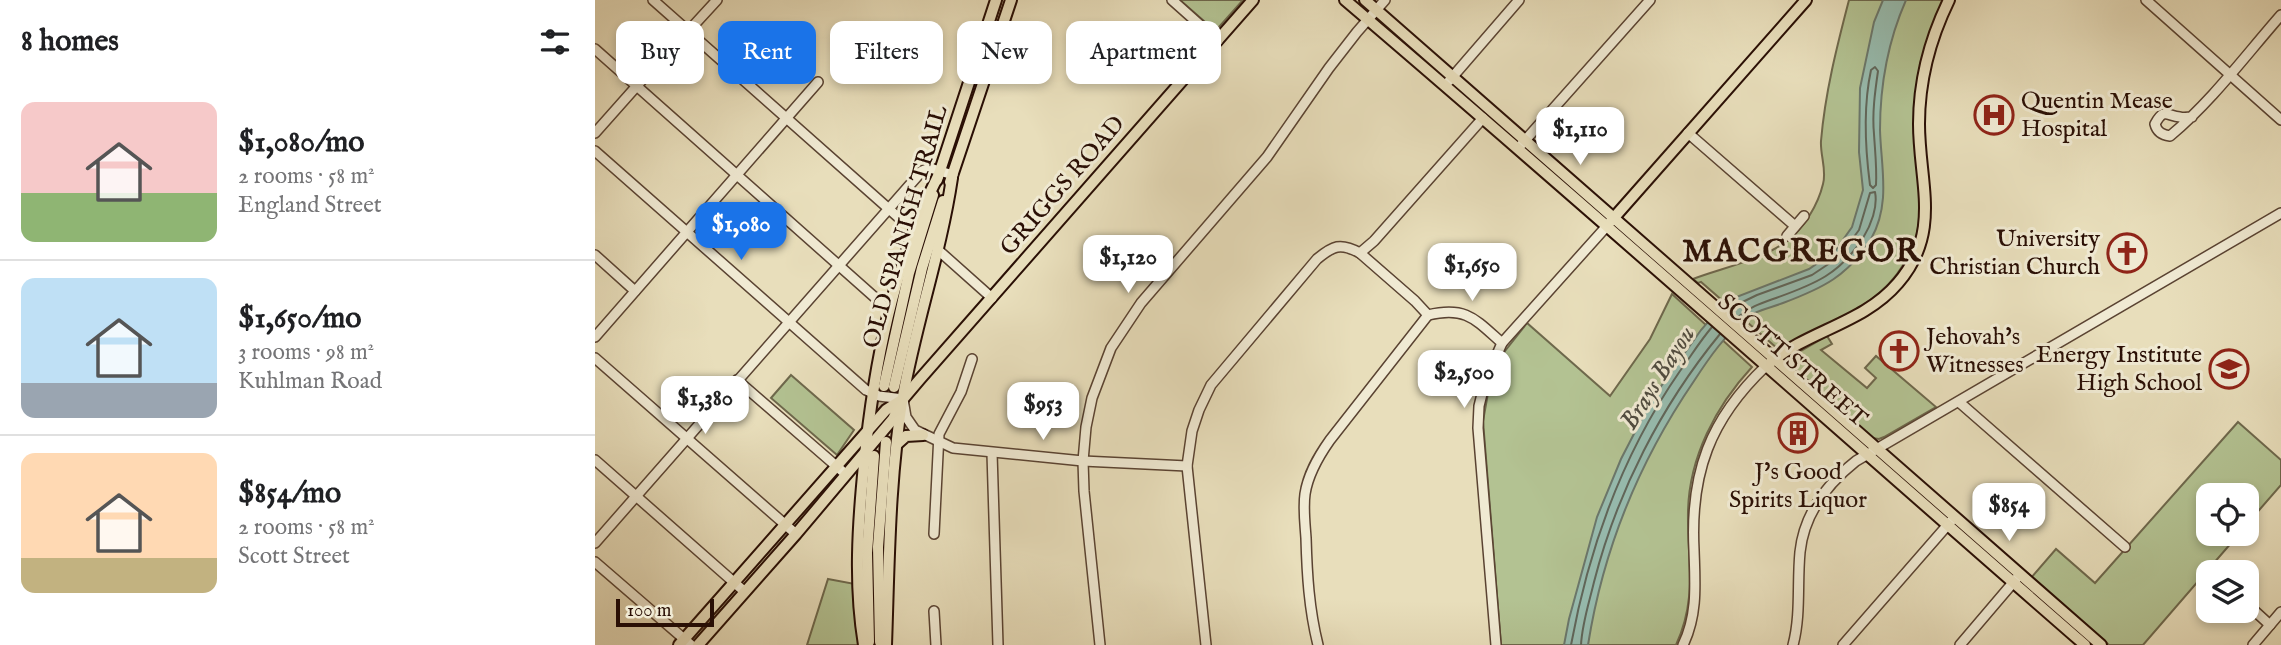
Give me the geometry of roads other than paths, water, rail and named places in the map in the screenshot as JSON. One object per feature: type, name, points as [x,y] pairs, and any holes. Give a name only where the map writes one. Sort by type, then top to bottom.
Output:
[{"type":"main road","name":"OLD SPANISH TRAIL","points":[[989,21],[996,0]]},
{"type":"main road","name":"OLD SPANISH TRAIL","points":[[1004,21],[1011,0]]},
{"type":"main road","name":"GRIGGS ROAD","points":[[1221,37],[1253,0]]},
{"type":"main road","name":"SCOTT STREET","points":[[1345,0],[1449,81],[1614,218],[1690,293]]},
{"type":"main road","name":"SCOTT STREET","points":[[1364,0],[1449,81],[1483,118],[1522,144],[1606,227],[1690,293],[1873,451],[2017,578],[2081,640],[2101,645]]},
{"type":"main road","points":[[1606,227],[1806,0]]},
{"type":"main road","points":[[1771,363],[1829,329],[1864,313],[1881,300],[1899,282],[1919,249],[1926,207],[1919,126],[1921,86],[1933,40],[1949,0]]},
{"type":"main road","name":"OLD SPANISH TRAIL","points":[[969,84],[909,273],[889,386],[922,268],[984,84]]},
{"type":"main road","name":"GRIGGS ROAD","points":[[698,645],[846,473],[870,454],[903,399],[1180,84]]},
{"type":"main road","points":[[867,645],[870,454],[867,431],[889,310],[903,259],[940,172]]},
{"type":"main road","points":[[880,645],[878,547],[892,443],[915,333],[946,214],[952,176]]},
{"type":"main road","name":"GRIGGS ROAD","points":[[685,643],[734,582],[867,431],[886,410],[903,399]]},
{"type":"main road","points":[[892,443],[906,436],[923,435]]},
{"type":"main road","points":[[886,645],[892,443]]},
{"type":"main road","points":[[867,645],[857,588],[862,491],[870,454]]},
{"type":"main road","points":[[834,487],[849,484],[862,491]]},
{"type":"street","points":[[653,0],[677,21]]},
{"type":"street","points":[[697,21],[717,0]]},
{"type":"street","points":[[1172,0],[1196,21]]},
{"type":"street","points":[[1100,645],[1083,461],[1092,398],[1111,348],[1127,321],[1268,157],[1329,68],[1385,0]]},
{"type":"street","points":[[1449,81],[1519,0]]},
{"type":"street","points":[[1522,144],[1650,0]]},
{"type":"street","points":[[2146,0],[2281,120]]},
{"type":"street","points":[[2192,117],[2211,99],[2229,74],[2281,15]]},
{"type":"street","points":[[704,45],[888,208],[916,225]]},
{"type":"street","points":[[595,49],[889,310]]},
{"type":"street","points":[[595,337],[688,234],[818,82]]},
{"type":"street","points":[[595,133],[637,85]]},
{"type":"street","points":[[1360,253],[1374,241],[1483,118]]},
{"type":"street","points":[[1688,133],[1795,226]]},
{"type":"street","points":[[595,152],[788,323],[873,393],[903,399],[908,422],[923,435],[953,448],[992,453],[1187,466]]},
{"type":"street","points":[[595,543],[925,169],[952,176]]},
{"type":"street","points":[[1793,645],[1798,612],[1800,553],[1807,524],[1824,492],[1836,477],[1873,451],[2281,213]]},
{"type":"street","points":[[1787,236],[1804,216]]},
{"type":"street","points":[[1496,645],[1478,428],[1479,406],[1485,382],[1502,343],[1606,227]]},
{"type":"street","points":[[1206,645],[1187,466],[1192,431],[1211,385],[1317,259],[1338,246],[1349,247],[1360,253],[1428,315]]},
{"type":"street","points":[[937,249],[992,298]]},
{"type":"street","points":[[595,256],[635,291]]},
{"type":"street","points":[[1318,645],[1312,619],[1307,569],[1305,495],[1317,460],[1428,315],[1455,311],[1477,321],[1502,343]]},
{"type":"street","points":[[595,358],[796,534]]},
{"type":"street","points":[[934,534],[937,442],[961,392],[972,359]]},
{"type":"street","points":[[1683,645],[1693,618],[1693,517],[1702,466],[1723,415],[1745,387],[1771,363]]},
{"type":"street","points":[[737,380],[846,473]]},
{"type":"street","points":[[1959,402],[2125,547]]},
{"type":"street","points":[[992,453],[998,645]]},
{"type":"street","points":[[595,460],[745,592]]},
{"type":"street","points":[[1843,645],[1951,521]]},
{"type":"street","points":[[595,562],[685,643]]},
{"type":"street","points":[[1960,645],[2017,578]]},
{"type":"street","points":[[934,611],[936,645]]},
{"type":"street","points":[[2253,645],[2281,612]]},
{"type":"street","points":[[2259,615],[2270,625]]},
{"type":"water","points":[[1883,0],[1906,0],[1894,31],[1883,80],[1880,130],[1883,199],[1871,239],[1844,272],[1810,292],[1749,316],[1725,338],[1712,355],[1657,442],[1626,507],[1603,575],[1588,645],[1564,645],[1597,517],[1621,459],[1652,399],[1701,330],[1726,301],[1809,269],[1835,251],[1852,227],[1863,190],[1859,152],[1860,88],[1874,22]]},
{"type":"tunnel","points":[[876,442],[883,388]]},
{"type":"place","name":"Quentin Mease Hospital","points":[[1994,115]]},
{"type":"place","name":"University Christian Church","points":[[2127,253]]},
{"type":"place","name":"Jehovah's Witnesses","points":[[1899,351]]},
{"type":"place","name":"Energy Institute High School","points":[[2229,369]]},
{"type":"place","name":"J's Good Spirits Liquor","points":[[1798,433]]},
{"type":"district","name":"MACGREGOR","points":[[1802,252]]},
{"type":"water label","name":"Brays Bayou","points":[[1658,378]]}]
